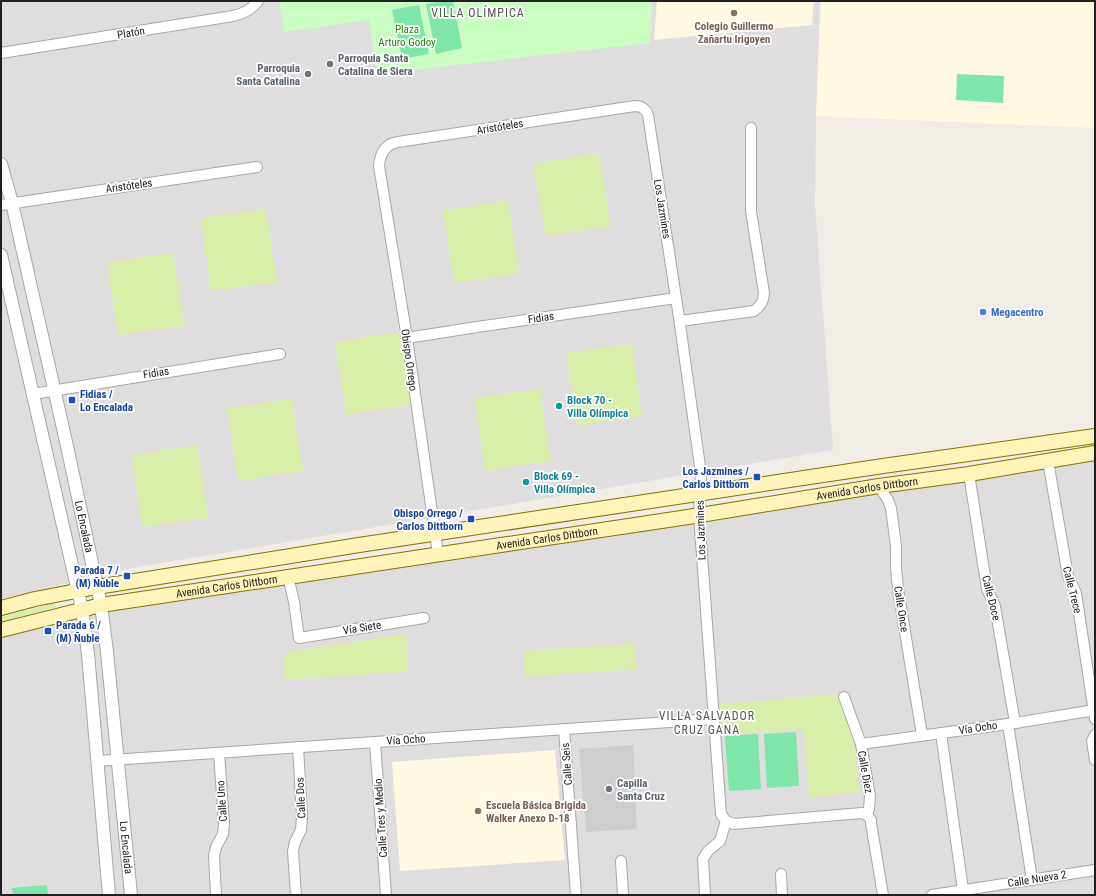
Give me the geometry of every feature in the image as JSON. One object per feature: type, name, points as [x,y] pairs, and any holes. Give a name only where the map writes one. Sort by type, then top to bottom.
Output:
[{"type":"main road","name":"Avenida Carlos Dittborn","points":[[1,608],[35,599],[97,587],[883,466],[1095,436]]},
{"type":"main road","name":"Avenida Carlos Dittborn","points":[[1,630],[101,605],[699,515],[879,486],[969,474],[1095,453]]},
{"type":"street","name":"Platón","points":[[1,54],[234,16],[248,10],[257,2]]},
{"type":"street","name":"Aristóteles","points":[[379,166],[380,156],[383,151],[389,145],[394,143],[635,106]]},
{"type":"street","name":"Los Jazmines","points":[[635,106],[644,109],[648,115],[680,321],[701,473],[699,515],[720,810],[726,821]]},
{"type":"street","points":[[680,321],[754,311],[761,306],[764,294],[751,211],[751,128]]},
{"type":"street","name":"Lo Encalada","points":[[1,164],[6,204],[54,390],[101,605],[131,895]]},
{"type":"street","name":"Obispo Orrego","points":[[379,166],[407,338],[438,554]]},
{"type":"street","name":"Aristóteles","points":[[6,204],[257,167]]},
{"type":"street","name":"Lo Encalada","points":[[1,255],[82,609],[88,654],[110,895]]},
{"type":"street","name":"Fidias","points":[[407,338],[676,298]]},
{"type":"street","name":"Fidias","points":[[33,394],[280,354]]},
{"type":"street","name":"Calle Trece","points":[[1048,461],[1068,576],[1076,593],[1095,713]]},
{"type":"street","name":"Calle Doce","points":[[969,474],[987,589],[995,606],[1032,880]]},
{"type":"street","name":"Calle Once","points":[[879,486],[891,508],[896,546],[898,589],[922,735]]},
{"type":"street","points":[[67,543],[87,539]]},
{"type":"street","name":"Vía Siete","points":[[288,576],[300,638],[424,618]]},
{"type":"street","points":[[88,654],[107,652]]},
{"type":"street","name":"Calle Diez","points":[[844,697],[861,744],[870,796],[867,815],[871,820],[883,895]]},
{"type":"street","name":"Vía Ocho","points":[[861,744],[941,732],[1095,713]]},
{"type":"street","name":"Vía Ocho","points":[[97,761],[714,719]]},
{"type":"street","name":"Calle Seis","points":[[564,729],[576,895]]},
{"type":"street","points":[[941,732],[963,890]]},
{"type":"street","points":[[1095,735],[1092,741],[1095,760]]},
{"type":"street","name":"Calle Tres y Medio","points":[[375,742],[386,895]]},
{"type":"street","name":"Calle Dos","points":[[296,895],[293,851],[295,842],[301,830],[302,816],[298,747]]},
{"type":"street","name":"Calle Uno","points":[[216,895],[214,856],[216,847],[223,834],[224,824],[219,753]]},
{"type":"street","points":[[705,895],[703,859],[708,851],[720,841],[726,821],[734,824],[862,813],[867,815]]},
{"type":"street","points":[[620,861],[623,895]]},
{"type":"street","name":"Calle Nueva 2","points":[[932,895],[963,890],[977,892],[1032,880],[1095,870]]},
{"type":"street","points":[[781,874],[782,895]]},
{"type":"shaded area","points":[[1,1],[820,1],[815,204],[833,450],[132,568],[1,599]]},
{"type":"shaded area","name":"Colegio Guillermo Zañartu Irigoyen","points":[[657,1],[814,1],[812,25],[654,40]]},
{"type":"shaded area","points":[[821,1],[1095,1],[1095,128],[816,116]]},
{"type":"shaded area","points":[[1095,459],[1095,895],[1,895],[1,637],[104,610]]},
{"type":"shaded area","name":"Capilla Santa Cruz","points":[[633,745],[637,829],[586,832],[579,749]]},
{"type":"shaded area","name":"Escuela Básica Brigida Walker Anexo D-18","points":[[555,750],[565,860],[400,871],[392,762]]},
{"type":"green space","name":"Plaza Arturo Godoy","points":[[279,1],[652,1],[650,43],[377,74],[369,20],[285,32]]},
{"type":"green space","points":[[453,1],[462,48],[436,54],[426,4]]},
{"type":"green space","points":[[419,5],[429,54],[402,59],[392,10]]},
{"type":"green space","points":[[957,74],[1004,76],[1003,103],[956,100]]},
{"type":"green space","points":[[599,153],[611,226],[546,236],[533,164]]},
{"type":"green space","points":[[508,201],[519,274],[454,283],[443,210]]},
{"type":"green space","points":[[266,209],[277,282],[211,291],[201,218]]},
{"type":"green space","points":[[173,253],[184,326],[118,335],[107,262]]},
{"type":"green space","points":[[400,332],[411,405],[346,415],[335,342]]},
{"type":"green space","points":[[632,344],[642,417],[577,426],[566,353]]},
{"type":"green space","points":[[540,389],[551,461],[485,471],[475,398]]},
{"type":"green space","points":[[292,399],[303,471],[238,481],[227,408]]},
{"type":"green space","points":[[197,445],[208,518],[142,527],[132,455]]},
{"type":"green space","points":[[55,603],[56,607],[1,622],[1,617]]},
{"type":"green space","points":[[406,634],[408,672],[284,680],[284,655],[289,652]]},
{"type":"green space","points":[[635,644],[637,669],[525,677],[524,651]]},
{"type":"green space","points":[[851,693],[859,793],[809,797],[804,729],[723,735],[720,704]]},
{"type":"green space","points":[[796,732],[799,786],[767,788],[764,734]]},
{"type":"green space","points":[[758,734],[761,789],[729,791],[725,736]]},
{"type":"green space","points":[[47,885],[48,895],[13,895],[12,888]]},
{"type":"place","name":"Colegio Guillermo Zañartu Irigoyen","points":[[734,13]]},
{"type":"place","name":"Parroquia Santa Catalina de Siera","points":[[330,64]]},
{"type":"place","name":"Parroquia Santa Catalina","points":[[308,74]]},
{"type":"place","name":"Megacentro","points":[[983,312]]},
{"type":"place","name":"Fidias / Lo Encalada","points":[[72,400]]},
{"type":"place","name":"Block 70 - Villa Olímpica","points":[[559,406]]},
{"type":"place","name":"Los Jazmines / Carlos Dittborn","points":[[757,477]]},
{"type":"place","name":"Block 69 - Villa Olímpica","points":[[526,482]]},
{"type":"place","name":"Obispo Orrego / Carlos Dittborn","points":[[471,519]]},
{"type":"place","name":"Parada 7 / (M) Ñuble","points":[[127,576]]},
{"type":"place","name":"Parada 6 / (M) Ñuble","points":[[48,631]]},
{"type":"place","name":"Capilla Santa Cruz","points":[[609,789]]},
{"type":"place","name":"Escuela Básica Brigida Walker Anexo D-18","points":[[478,811]]},
{"type":"district","name":"VILLA OLÍMPICA","points":[[478,13]]},
{"type":"district","name":"VILLA SALVADOR CRUZ GANA","points":[[707,723]]}]
